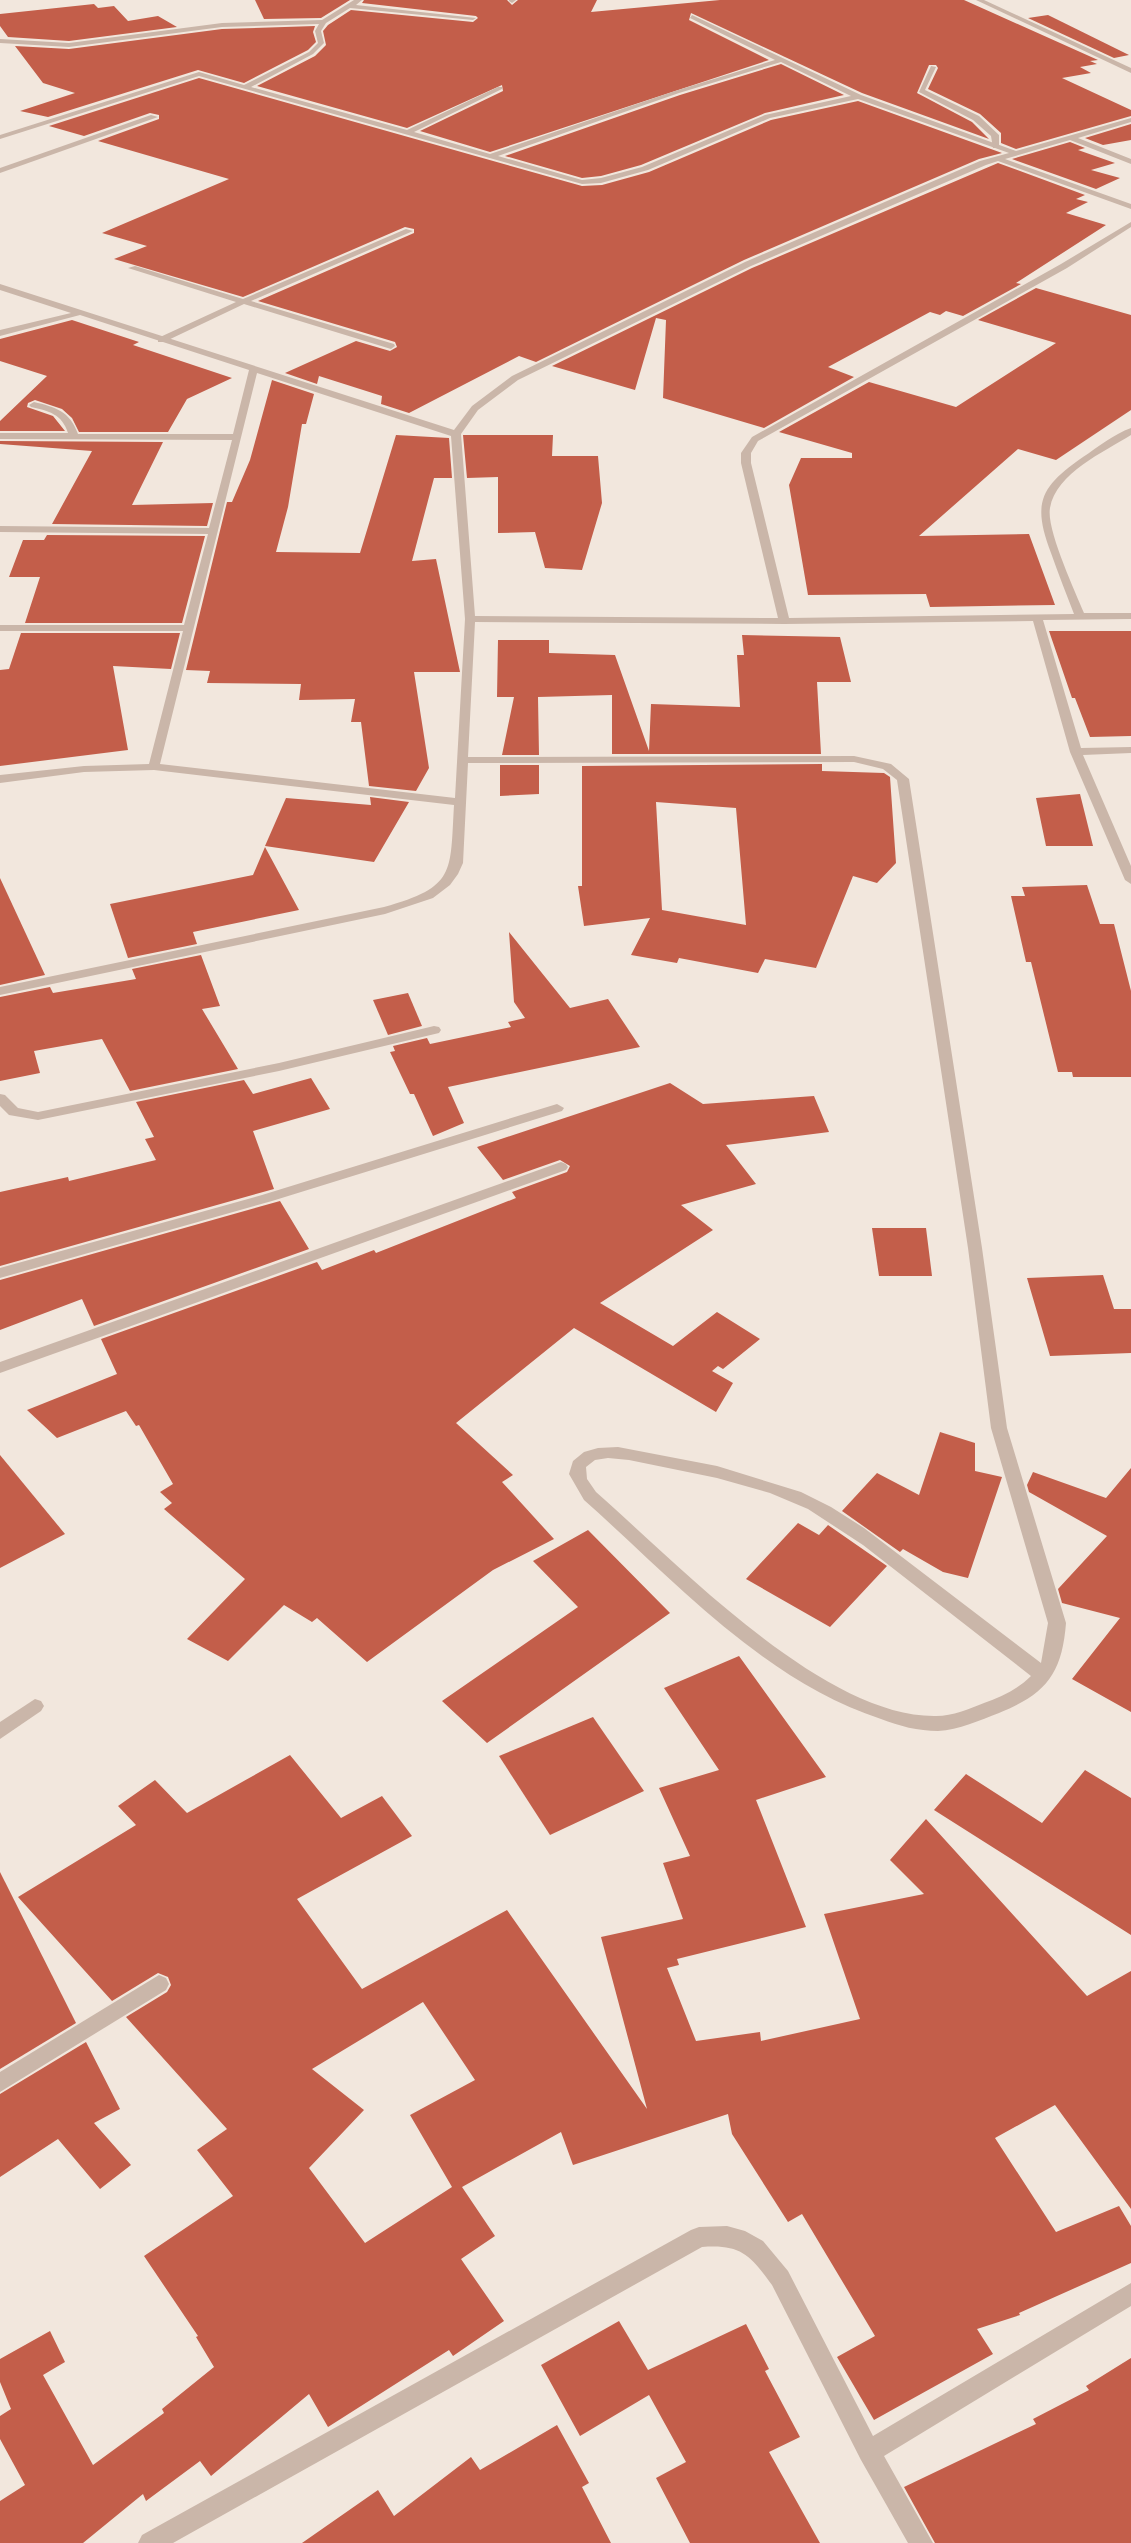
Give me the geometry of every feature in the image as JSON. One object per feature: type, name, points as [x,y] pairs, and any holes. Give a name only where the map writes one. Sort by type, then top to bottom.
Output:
[{"type":"street","points":[[0,41],[69,45],[222,25],[323,22],[359,0]]},
{"type":"street","points":[[979,0],[1131,71]]},
{"type":"street","points":[[349,6],[473,18]]},
{"type":"street","points":[[692,17],[858,97],[1015,153]]},
{"type":"street","points":[[245,87],[318,47],[321,43],[318,32],[323,22]]},
{"type":"street","points":[[491,156],[677,92],[781,60]]},
{"type":"street","points":[[1122,67],[1131,64]]},
{"type":"street","points":[[933,67],[921,91],[976,118],[996,135],[996,146]]},
{"type":"street","points":[[0,137],[199,74],[582,182],[603,182],[771,116],[858,97]]},
{"type":"street","points":[[409,132],[500,88]]},
{"type":"street","points":[[0,171],[154,117]]},
{"type":"street","points":[[0,991],[415,902],[433,894],[446,884],[454,873],[457,863],[471,619],[456,434],[475,408],[515,378],[748,264],[996,158],[1131,120]]},
{"type":"street","points":[[1069,137],[1131,162]]},
{"type":"street","points":[[996,158],[1131,207]]},
{"type":"street","points":[[784,621],[746,463],[746,453],[755,439],[1064,266],[1131,224]]},
{"type":"street","points":[[161,340],[240,303],[409,231]]},
{"type":"street","points":[[132,268],[240,303],[391,346]]},
{"type":"street","points":[[0,286],[456,434]]},
{"type":"street","points":[[0,333],[78,313]]},
{"type":"street","points":[[154,767],[254,369]]},
{"type":"street","points":[[34,405],[64,414],[74,437]]},
{"type":"street","points":[[1080,616],[1048,533],[1044,519],[1045,503],[1070,472],[1131,431]]},
{"type":"street","points":[[0,436],[238,437]]},
{"type":"street","points":[[0,529],[214,531]]},
{"type":"street","points":[[471,619],[784,621],[1131,616]]},
{"type":"street","points":[[1037,617],[1076,752],[1127,858],[1131,879]]},
{"type":"street","points":[[0,628],[189,628]]},
{"type":"street","points":[[1076,752],[1131,750]]},
{"type":"street","points":[[462,760],[854,759],[887,766],[903,779],[975,1248],[999,1428],[1057,1623],[1057,1649],[1044,1676],[1017,1697],[972,1716],[941,1723],[908,1720],[866,1709],[816,1686],[767,1653],[590,1496],[579,1483],[576,1471],[580,1462],[589,1456],[601,1454],[651,1458],[708,1469],[773,1487],[816,1506],[867,1539],[1044,1676]]},
{"type":"street","points":[[0,779],[84,769],[154,767],[459,802]]},
{"type":"street","points":[[0,1098],[14,1112],[38,1116],[279,1067],[434,1030]]},
{"type":"street","points":[[0,1273],[267,1198],[557,1108]]},
{"type":"street","points":[[0,1368],[561,1167]]},
{"type":"street","points":[[0,1732],[35,1706]]},
{"type":"street","points":[[0,2083],[159,1984]]},
{"type":"street","points":[[150,2543],[699,2237],[726,2234],[747,2241],[763,2254],[780,2278],[869,2451],[921,2543]]},
{"type":"street","points":[[869,2451],[1131,2294]]},
{"type":"building","points":[[255,0],[350,0],[321,18],[264,19]]},
{"type":"building","points":[[364,0],[507,0],[512,5],[518,0],[597,0],[591,12],[720,0],[964,0],[1098,60],[1090,61],[1097,64],[1080,67],[1091,73],[1062,78],[1131,110],[1131,116],[1016,149],[1001,143],[1001,133],[980,114],[928,89],[938,68],[936,65],[929,65],[917,93],[972,122],[989,139],[862,93],[691,13],[689,20],[769,60],[490,152],[420,131],[503,91],[502,85],[407,128],[257,86],[315,56],[326,45],[323,31],[328,25],[351,10],[473,22],[478,18],[362,3]]},
{"type":"building","points":[[94,4],[98,8],[114,6],[128,21],[158,16],[177,27],[69,41],[8,37],[0,26],[0,14]]},
{"type":"building","points":[[1048,15],[1129,55],[1114,58],[1028,18]]},
{"type":"building","points":[[315,26],[313,32],[316,42],[308,50],[244,83],[198,70],[48,117],[20,111],[75,93],[43,83],[15,46],[69,49],[222,29]]},
{"type":"building","points":[[781,64],[844,95],[765,113],[641,165],[601,176],[582,178],[505,156],[680,95]]},
{"type":"building","points":[[199,78],[582,186],[602,185],[649,172],[771,120],[858,101],[1002,153],[979,159],[744,260],[536,362],[519,356],[409,413],[381,404],[382,396],[319,376],[317,384],[285,373],[356,341],[390,351],[397,347],[395,342],[258,301],[414,233],[414,229],[405,227],[243,297],[114,259],[147,246],[102,233],[229,179],[98,141],[159,119],[159,115],[150,113],[84,136],[49,126]]},
{"type":"building","points":[[1131,124],[1131,140],[1103,145],[1085,138]]},
{"type":"building","points":[[1070,142],[1085,148],[1078,150],[1115,163],[1091,170],[1120,178],[1096,189],[1012,159]]},
{"type":"building","points":[[998,163],[1085,195],[1076,199],[1088,202],[1066,213],[1106,225],[1016,283],[1021,284],[963,316],[946,311],[940,315],[930,312],[828,367],[854,377],[764,428],[663,398],[666,320],[656,318],[635,390],[552,366],[752,268]]},
{"type":"building","points":[[1036,288],[1131,315],[1131,410],[1056,460],[1018,449],[919,536],[1029,534],[1055,605],[930,607],[926,594],[808,595],[789,485],[801,458],[852,458],[852,453],[779,432],[869,382],[956,407],[1056,343],[978,320]]},
{"type":"building","points":[[72,320],[139,342],[133,345],[232,378],[187,399],[168,432],[79,432],[72,418],[62,409],[35,400],[28,403],[27,407],[53,416],[65,431],[0,431],[0,421],[47,376],[0,361],[0,339]]},
{"type":"building","points":[[272,380],[314,394],[306,424],[302,424],[288,507],[276,552],[360,553],[396,435],[449,438],[452,478],[434,478],[412,561],[436,559],[460,672],[414,672],[429,768],[416,791],[369,786],[361,722],[351,722],[355,699],[299,700],[301,684],[207,683],[210,671],[186,670],[227,502],[232,502],[250,460]]},
{"type":"building","points":[[463,435],[553,435],[552,456],[598,456],[602,503],[582,570],[545,568],[535,532],[498,533],[498,477],[467,478]]},
{"type":"building","points":[[0,441],[163,442],[132,505],[213,503],[207,526],[52,524],[92,451],[0,444]]},
{"type":"building","points":[[47,535],[205,536],[182,623],[25,623],[40,577],[9,577],[23,540],[44,540]]},
{"type":"building","points":[[1049,631],[1131,631],[1131,736],[1090,737],[1075,698],[1072,698]]},
{"type":"building","points":[[21,633],[180,633],[171,669],[113,666],[128,750],[0,766],[0,670],[9,669]]},
{"type":"building","points":[[742,635],[840,637],[851,682],[817,682],[821,754],[612,754],[612,695],[538,697],[539,755],[502,755],[514,697],[497,697],[498,640],[549,640],[549,653],[615,655],[649,751],[651,704],[740,707],[737,655],[744,655]]},
{"type":"building","points":[[822,764],[822,771],[884,773],[890,777],[896,863],[877,883],[853,876],[816,968],[765,959],[758,973],[679,958],[677,963],[631,955],[650,918],[584,926],[578,886],[582,886],[582,766]],"holes":[[[656,802],[736,808],[746,925],[662,910]]]},
{"type":"building","points":[[500,765],[539,765],[539,794],[500,796]]},
{"type":"building","points":[[1080,794],[1093,846],[1046,846],[1036,798]]},
{"type":"building","points":[[370,797],[409,802],[374,862],[265,846],[286,798],[371,805]]},
{"type":"building","points":[[265,847],[299,910],[193,932],[197,944],[128,958],[110,904],[253,875]]},
{"type":"building","points":[[0,878],[45,975],[0,985]]},
{"type":"building","points":[[1087,885],[1100,924],[1114,924],[1131,991],[1131,1077],[1073,1077],[1072,1072],[1058,1072],[1031,962],[1026,962],[1011,896],[1025,896],[1022,887]]},
{"type":"building","points":[[509,932],[570,1008],[608,999],[640,1047],[448,1087],[464,1123],[433,1136],[414,1094],[410,1094],[390,1052],[395,1051],[393,1046],[427,1038],[430,1044],[511,1027],[508,1022],[525,1018],[514,1002]]},
{"type":"building","points":[[201,955],[220,1006],[202,1009],[238,1069],[130,1091],[102,1039],[34,1051],[40,1073],[0,1081],[0,997],[50,987],[53,993],[136,979],[132,969]]},
{"type":"building","points":[[408,993],[422,1026],[388,1035],[373,1000]]},
{"type":"building","points":[[311,1078],[330,1109],[253,1131],[274,1189],[0,1266],[0,1192],[68,1177],[69,1181],[156,1160],[145,1139],[154,1137],[136,1102],[244,1080],[253,1094]]},
{"type":"building","points":[[670,1083],[703,1104],[814,1096],[829,1132],[726,1145],[756,1184],[681,1205],[713,1230],[600,1303],[673,1346],[717,1312],[760,1339],[723,1369],[718,1366],[712,1371],[733,1383],[716,1412],[574,1328],[456,1423],[513,1475],[502,1482],[554,1539],[493,1570],[367,1662],[317,1618],[312,1622],[284,1605],[228,1661],[187,1639],[245,1579],[164,1509],[172,1503],[160,1492],[173,1484],[139,1425],[136,1426],[126,1411],[57,1438],[27,1410],[117,1374],[101,1339],[317,1262],[322,1270],[374,1250],[376,1253],[516,1198],[512,1192],[567,1172],[570,1166],[560,1160],[503,1180],[477,1147]]},
{"type":"building","points":[[280,1201],[309,1249],[94,1326],[82,1299],[0,1330],[0,1280]]},
{"type":"building","points":[[872,1228],[926,1228],[932,1276],[879,1276]]},
{"type":"building","points":[[1103,1275],[1114,1309],[1131,1309],[1131,1353],[1050,1356],[1027,1278]]},
{"type":"building","points":[[940,1432],[975,1443],[975,1471],[1002,1477],[968,1578],[943,1572],[903,1549],[900,1552],[842,1511],[877,1473],[919,1495]]},
{"type":"building","points":[[0,1455],[65,1534],[0,1568]]},
{"type":"building","points":[[1131,1468],[1131,1712],[1072,1679],[1120,1618],[1062,1603],[1058,1589],[1107,1536],[1029,1492],[1027,1485],[1033,1472],[1106,1498]]},
{"type":"building","points":[[798,1523],[819,1535],[828,1525],[887,1566],[830,1627],[746,1579]]},
{"type":"building","points":[[588,1530],[670,1613],[487,1743],[442,1701],[578,1607],[533,1561]]},
{"type":"building","points":[[739,1656],[826,1777],[756,1800],[806,1927],[677,1959],[679,1965],[667,1968],[696,2041],[760,2032],[761,2041],[860,2019],[824,1914],[924,1894],[890,1860],[926,1819],[1087,1996],[1131,1971],[1131,2209],[1055,2105],[995,2138],[1056,2232],[1119,2206],[1131,2226],[1131,2263],[1019,2313],[1020,2315],[977,2329],[993,2354],[874,2420],[837,2357],[875,2336],[802,2214],[788,2222],[732,2134],[728,2114],[573,2165],[561,2132],[462,2187],[495,2236],[461,2259],[504,2321],[453,2356],[449,2350],[328,2427],[309,2394],[211,2476],[200,2461],[146,2501],[143,2494],[83,2543],[0,2543],[0,2501],[25,2485],[0,2439],[0,2416],[11,2409],[0,2382],[0,2359],[50,2331],[65,2362],[43,2375],[93,2465],[164,2413],[162,2409],[214,2367],[196,2337],[198,2336],[144,2256],[233,2196],[197,2150],[227,2129],[126,2017],[167,1992],[171,1985],[168,1977],[158,1973],[112,2001],[18,1897],[136,1825],[118,1806],[155,1780],[187,1813],[290,1755],[341,1818],[382,1796],[412,1836],[297,1899],[362,1989],[507,1910],[647,2109],[601,1937],[683,1919],[663,1863],[690,1856],[659,1788],[719,1770],[664,1688]],"holes":[[[423,2002],[475,2080],[410,2115],[452,2187],[365,2243],[309,2168],[364,2110],[312,2069]]]},
{"type":"building","points":[[593,1717],[644,1791],[550,1835],[499,1756]]},
{"type":"building","points":[[1085,1770],[1131,1798],[1131,1935],[934,1810],[966,1774],[1042,1823]]},
{"type":"building","points":[[0,1872],[76,2023],[0,2069]]},
{"type":"building","points":[[86,2042],[120,2109],[94,2123],[131,2165],[100,2189],[58,2139],[0,2177],[0,2094]]},
{"type":"building","points":[[619,2321],[648,2370],[746,2324],[769,2369],[765,2371],[800,2437],[769,2452],[820,2543],[690,2543],[656,2478],[686,2462],[649,2395],[580,2436],[541,2365]]},
{"type":"building","points":[[1131,2358],[1131,2543],[935,2543],[904,2487],[1036,2424],[1033,2419],[1089,2390],[1086,2386]]},
{"type":"building","points":[[557,2425],[589,2483],[582,2487],[611,2543],[302,2543],[378,2490],[394,2516],[471,2457],[480,2470]]}]
